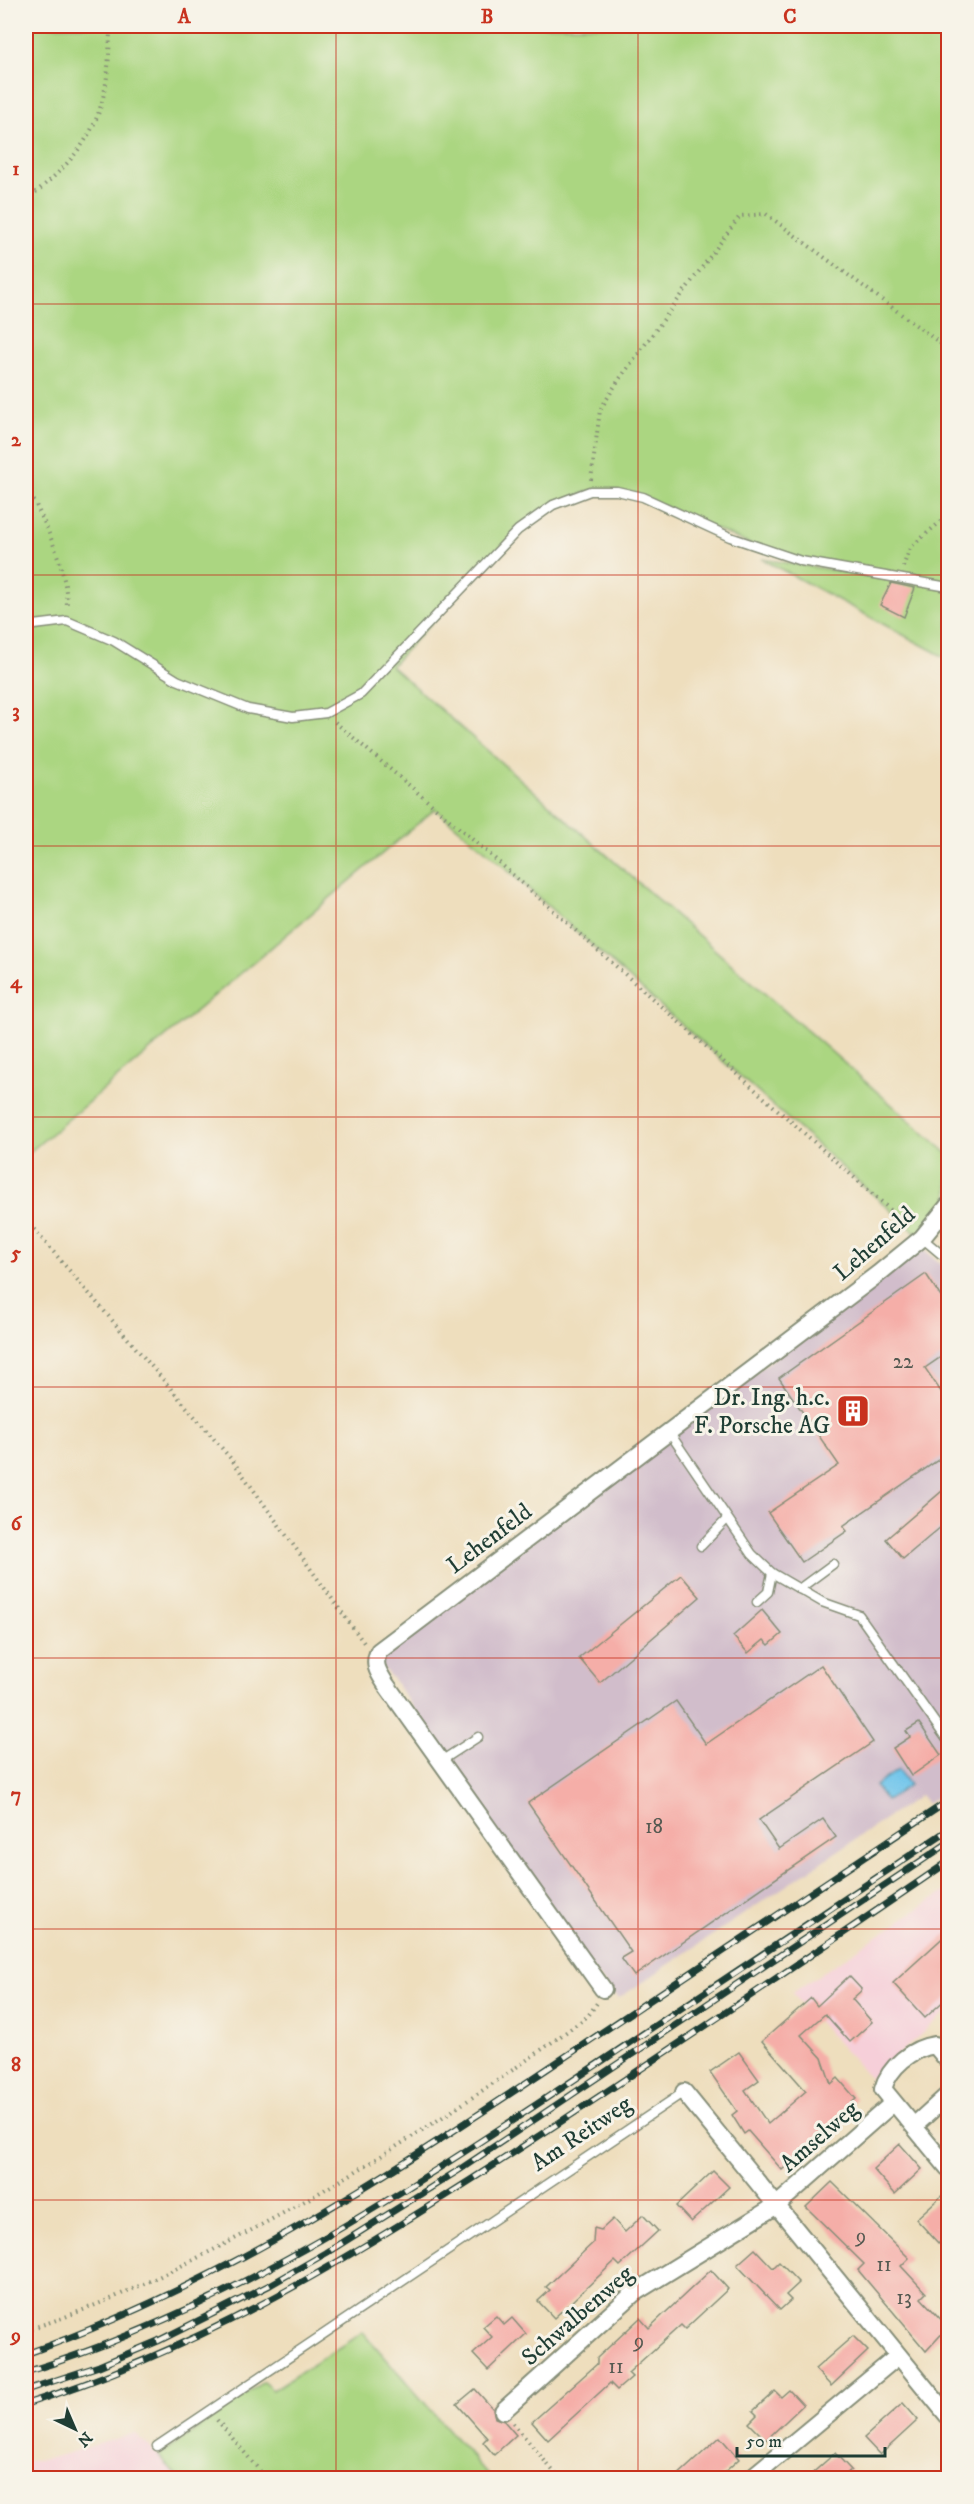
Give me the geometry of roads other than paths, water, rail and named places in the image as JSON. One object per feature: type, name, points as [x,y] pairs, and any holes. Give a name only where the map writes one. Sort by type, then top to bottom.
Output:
[{"type":"street","name":"Lehenfeld","points":[[441,1761],[376,1670],[375,1660],[380,1651],[878,1274],[922,1238],[948,1206]]},
{"type":"street","points":[[441,1761],[603,1989]]},
{"type":"street","name":"Amselweg","points":[[948,2061],[935,2045],[918,2047],[887,2076],[883,2089],[948,2168]]},
{"type":"street","name":"Am Reitweg","points":[[684,2092],[948,2416]]},
{"type":"street","points":[[914,2126],[948,2095]]},
{"type":"street","name":"Amselweg","points":[[777,2205],[893,2103]]},
{"type":"street","name":"Schwalbenweg","points":[[503,2411],[634,2293],[777,2205]]},
{"type":"street","points":[[751,2478],[898,2356]]},
{"type":"lane","points":[[26,626],[67,621],[114,641],[177,680],[213,697],[248,709],[293,717],[326,713],[361,694],[518,530],[553,505],[590,491],[617,491],[643,496],[730,537],[801,561],[948,586]]},
{"type":"lane","points":[[922,1238],[941,1254]]},
{"type":"lane","points":[[669,1432],[752,1554],[772,1573],[799,1589],[822,1602],[859,1615],[948,1741]]},
{"type":"lane","points":[[701,1546],[727,1519]]},
{"type":"lane","points":[[799,1589],[832,1564]]},
{"type":"lane","points":[[757,1602],[768,1592],[772,1573]]},
{"type":"lane","points":[[441,1761],[478,1737]]},
{"type":"lane","name":"Am Reitweg","points":[[157,2446],[684,2092]]},
{"type":"water","points":[[898,1770],[909,1785],[886,1801],[875,1786]]},
{"type":"railway","points":[[26,2354],[164,2297],[295,2228],[359,2190],[484,2111],[948,1801]]},
{"type":"railway","points":[[26,2372],[98,2347],[168,2318],[237,2285],[370,2211],[499,2129],[948,1830]]},
{"type":"railway","points":[[26,2390],[99,2366],[158,2341],[270,2285],[326,2253],[459,2170],[948,1843]]},
{"type":"railway","points":[[26,2404],[94,2381],[158,2354],[221,2325],[343,2259],[576,2112],[948,1862]]},
{"type":"place","name":"Dr. Ing. h.c. F. Porsche AG","points":[[853,1411]]}]
